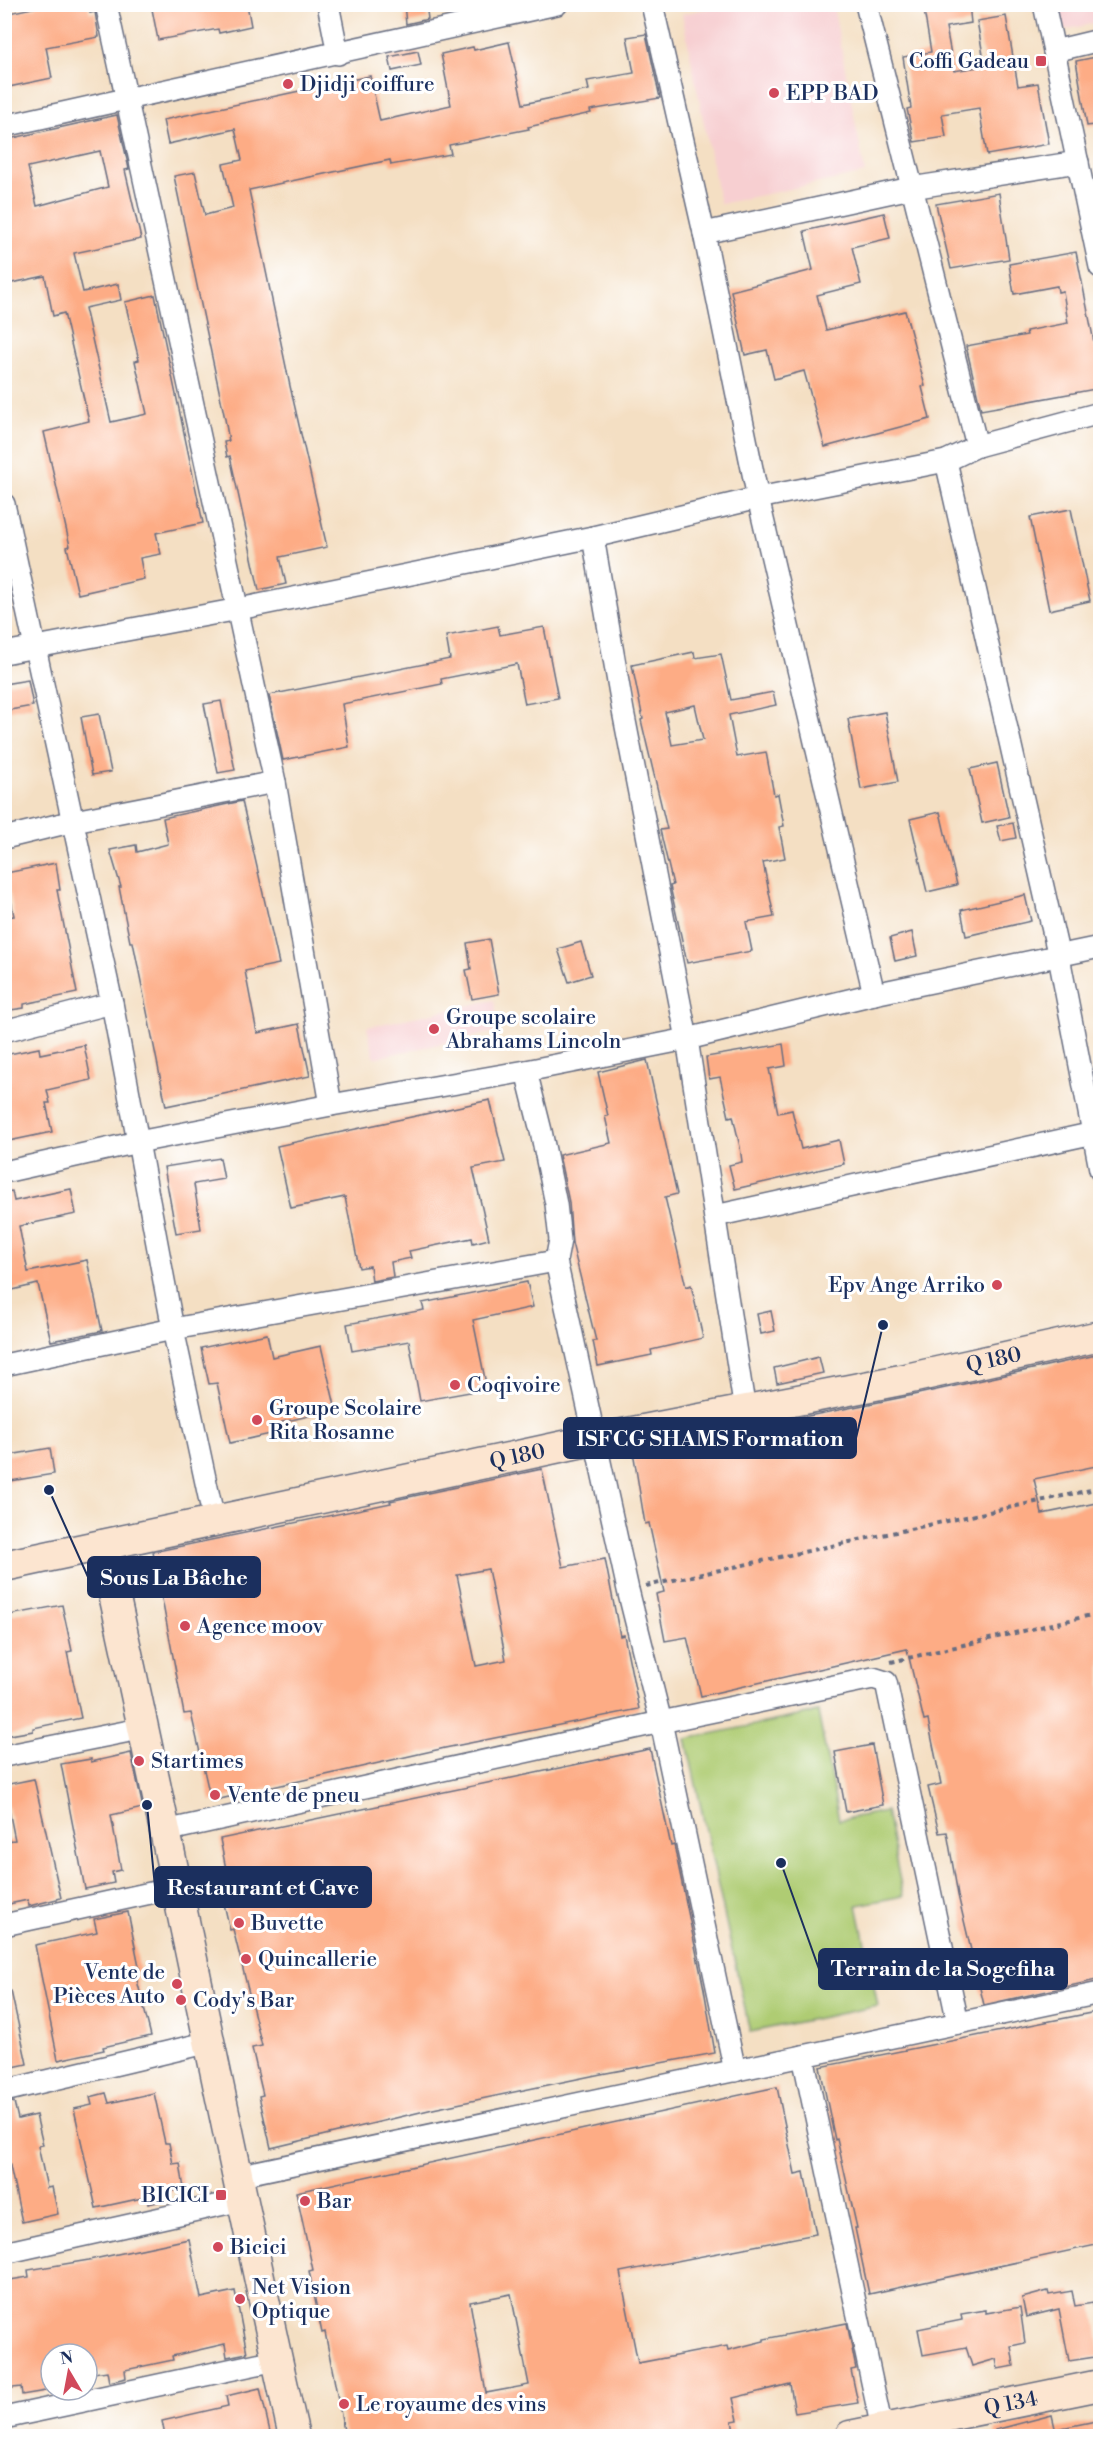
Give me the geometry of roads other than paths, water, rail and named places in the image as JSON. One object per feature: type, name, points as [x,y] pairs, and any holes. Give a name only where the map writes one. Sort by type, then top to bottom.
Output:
[{"type":"street","points":[[106,4],[275,782],[331,1104]]},
{"type":"street","points":[[328,4],[338,54]]},
{"type":"street","points":[[4,126],[557,4]]},
{"type":"street","points":[[652,4],[704,233],[758,498],[874,994]]},
{"type":"street","points":[[866,4],[977,446]]},
{"type":"street","points":[[1044,4],[1078,162],[1096,220],[1101,267]]},
{"type":"street","points":[[1054,51],[1101,40]]},
{"type":"street","points":[[704,233],[911,188],[1078,162]]},
{"type":"street","points":[[4,653],[239,609],[593,537],[758,498],[946,461],[977,446],[1101,413]]},
{"type":"street","points":[[946,461],[1059,957],[1101,1169]]},
{"type":"street","points":[[4,504],[112,1003],[173,1329],[214,1520]]},
{"type":"street","points":[[593,537],[623,711],[687,1039],[745,1412]]},
{"type":"street","points":[[4,838],[74,820],[275,782]]},
{"type":"street","points":[[4,1172],[138,1142],[331,1104],[526,1071],[687,1039],[874,994],[1101,947]]},
{"type":"street","points":[[4,1031],[112,1003]]},
{"type":"street","points":[[526,1071],[541,1131],[561,1240],[556,1261],[597,1439],[628,1590],[661,1722],[735,2071]]},
{"type":"street","points":[[715,1216],[1094,1133]]},
{"type":"street","points":[[4,1365],[173,1329],[556,1261]]},
{"type":"street","name":"Q 180","points":[[4,1566],[597,1439],[745,1412],[1101,1336]]},
{"type":"street","points":[[103,1545],[145,1728],[276,2360],[294,2436]]},
{"type":"street","points":[[165,1831],[661,1722],[873,1678],[881,1679],[886,1682],[958,2023]]},
{"type":"street","points":[[4,1756],[145,1728]]},
{"type":"street","points":[[4,1925],[178,1887]]},
{"type":"street","points":[[4,2253],[240,2188],[735,2071],[1101,1993]]},
{"type":"street","points":[[4,2091],[210,2043]]},
{"type":"street","points":[[803,2056],[892,2431]]},
{"type":"street","points":[[4,2418],[276,2360]]},
{"type":"street","name":"Q 134","points":[[850,2436],[892,2431],[1101,2385]]},
{"type":"place","name":"Coffi Gadeau","points":[[1041,61]]},
{"type":"place","name":"Djidji coiffure","points":[[288,84]]},
{"type":"place","name":"EPP BAD","points":[[774,93]]},
{"type":"place","name":"Groupe scolaire Abrahams Lincoln","points":[[434,1029]]},
{"type":"place","name":"Epv Ange Arriko","points":[[997,1285]]},
{"type":"place","name":"ISFCG SHAMS Formation","points":[[883,1325]]},
{"type":"place","name":"Coqivoire","points":[[455,1385]]},
{"type":"place","name":"Groupe Scolaire Rita Rosanne","points":[[257,1420]]},
{"type":"place","name":"Sous La Bâche","points":[[49,1490]]},
{"type":"place","name":"Agence moov","points":[[185,1626]]},
{"type":"place","name":"Startimes","points":[[139,1761]]},
{"type":"place","name":"Vente de pneu","points":[[215,1795]]},
{"type":"place","name":"Restaurant et Cave","points":[[147,1805]]},
{"type":"place","name":"Terrain de la Sogefiha","points":[[781,1863]]},
{"type":"place","name":"Buvette","points":[[239,1923]]},
{"type":"place","name":"Quincallerie","points":[[246,1959]]},
{"type":"place","name":"Vente de Pièces Auto","points":[[177,1984]]},
{"type":"place","name":"Cody's Bar","points":[[181,2000]]},
{"type":"place","name":"BICICI","points":[[221,2195]]},
{"type":"place","name":"Bar","points":[[305,2201]]},
{"type":"place","name":"Bicici","points":[[218,2247]]},
{"type":"place","name":"Net Vision Optique","points":[[240,2299]]},
{"type":"place","name":"Le royaume des vins","points":[[344,2404]]}]
